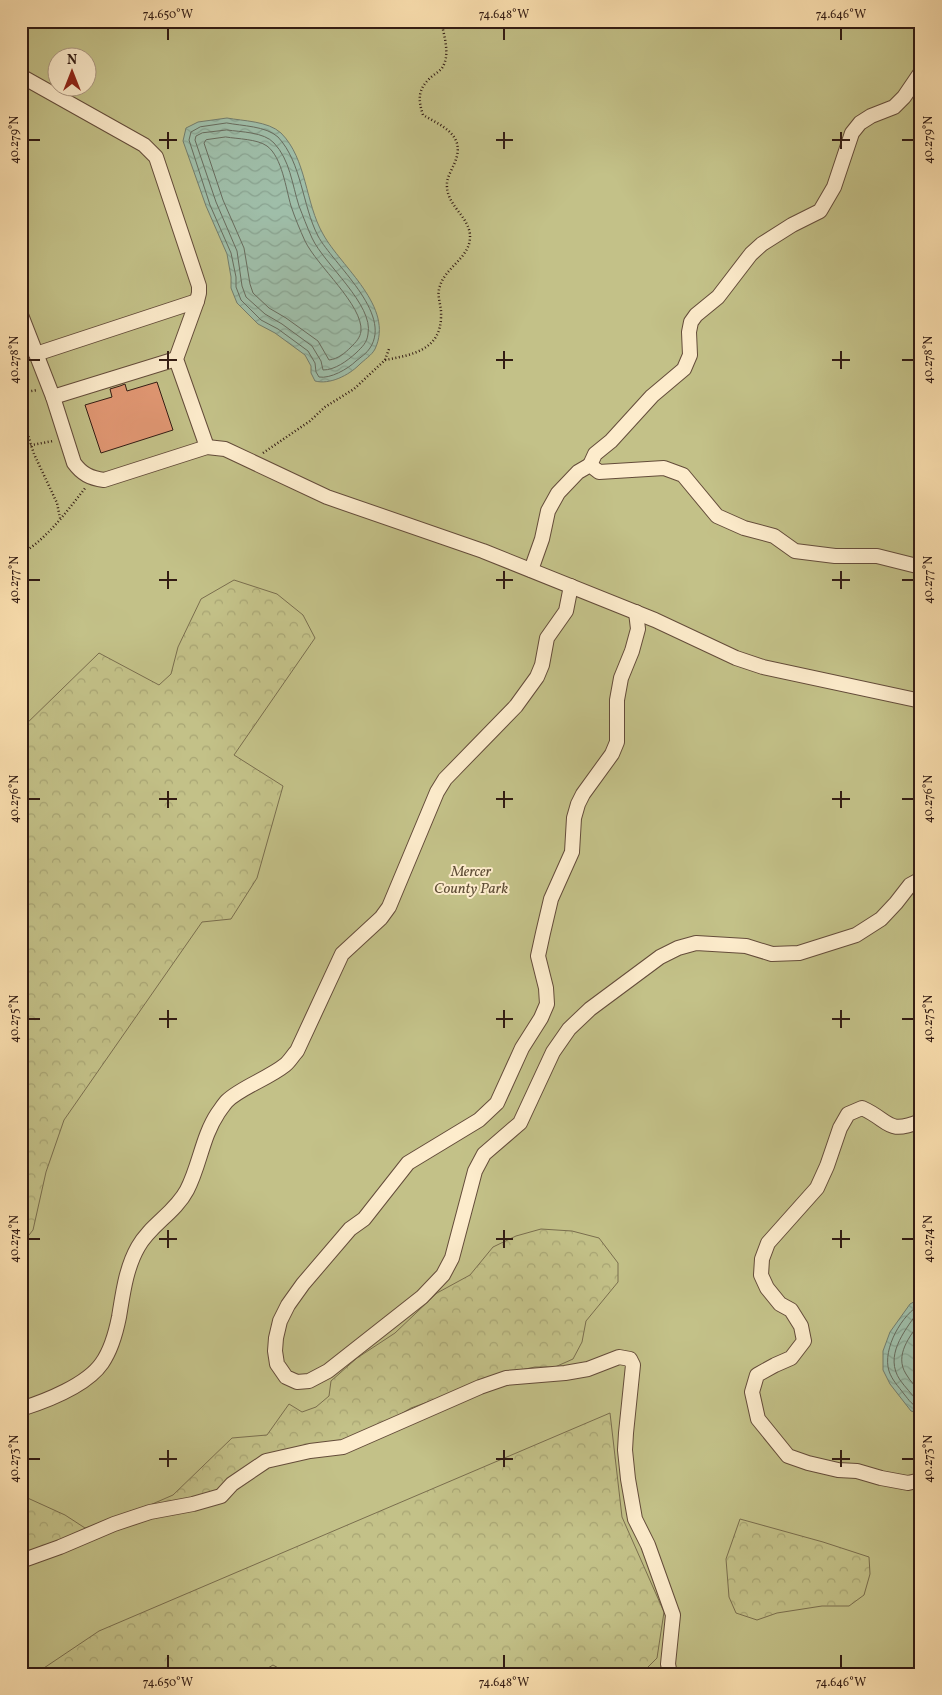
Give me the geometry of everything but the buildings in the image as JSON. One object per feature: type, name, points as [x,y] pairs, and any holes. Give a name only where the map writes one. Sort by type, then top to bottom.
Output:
[{"type":"lane","points":[[531,570],[542,539],[548,511],[558,493],[578,472],[590,465],[595,454],[612,441],[652,396],[684,369],[690,355],[691,322],[696,315],[718,297],[751,254],[762,244],[792,225],[820,211],[834,187],[852,133],[860,123],[894,106],[904,97],[921,72]]},
{"type":"lane","points":[[21,76],[144,144],[156,157],[199,286],[197,301],[176,359],[207,447]]},
{"type":"lane","points":[[36,354],[197,301]]},
{"type":"lane","points":[[21,315],[53,397],[74,463],[79,470],[93,478],[104,480],[207,447],[225,449],[327,497],[483,551],[636,612],[736,658],[763,667],[921,701]]},
{"type":"lane","points":[[53,397],[176,359]]},
{"type":"lane","points":[[590,465],[599,472],[664,468],[683,475],[717,516],[744,528],[774,536],[794,551],[835,556],[877,556],[921,567]]},
{"type":"lane","points":[[21,1409],[37,1404],[72,1387],[91,1375],[102,1363],[112,1342],[130,1266],[138,1247],[179,1202],[187,1190],[199,1160],[206,1134],[217,1115],[227,1100],[286,1064],[297,1051],[342,954],[381,918],[389,907],[445,779],[516,706],[537,677],[542,665],[547,638],[566,610],[570,586]]},
{"type":"lane","points":[[636,612],[638,628],[621,678],[617,700],[617,742],[612,754],[578,804],[574,818],[572,852],[550,899],[538,956],[546,988],[547,1004],[541,1018],[522,1048],[497,1103],[463,1131],[408,1163],[364,1219],[350,1229],[298,1291],[280,1321],[276,1338],[277,1364],[286,1377],[297,1382],[309,1381],[328,1371],[422,1297],[443,1274],[452,1258],[475,1171],[484,1154],[520,1123],[552,1052],[569,1029],[590,1009],[660,957],[678,948],[696,943],[746,946],[772,954],[799,953],[856,935],[881,919],[910,884],[921,879]]},
{"type":"lane","points":[[921,1121],[903,1128],[891,1127],[876,1114],[862,1108],[848,1114],[840,1128],[817,1188],[768,1243],[762,1259],[761,1275],[767,1288],[780,1304],[791,1310],[801,1326],[804,1341],[791,1358],[756,1375],[752,1392],[758,1419],[788,1456],[808,1464],[838,1470],[857,1471],[908,1483],[921,1480]]},
{"type":"lane","points":[[21,1561],[114,1524],[150,1512],[193,1504],[220,1496],[232,1484],[266,1461],[310,1451],[343,1447],[506,1378],[588,1369],[623,1357],[630,1359],[633,1365],[625,1450],[628,1479],[635,1519],[648,1545],[673,1615],[668,1664],[670,1674]]},
{"type":"path","points":[[385,360],[421,351],[433,342],[440,329],[442,314],[438,300],[439,287],[446,274],[464,252],[470,240],[468,227],[449,197],[447,186],[449,175],[456,159],[458,145],[452,132],[423,115],[419,102],[421,89],[442,68],[447,53],[443,21]]},
{"type":"path","points":[[251,461],[310,421],[325,407],[354,389],[385,360],[389,349]]},
{"type":"path","points":[[21,413],[34,454],[57,503],[60,518]]},
{"type":"path","points":[[21,450],[32,445],[66,438]]},
{"type":"path","points":[[21,554],[32,548],[46,535],[93,478]]},
{"type":"green space","name":"Mercer County Park","points":[[21,21],[921,21],[921,1674],[21,1674]]},
{"type":"green space","points":[[234,580],[277,594],[303,615],[315,638],[234,755],[283,786],[257,878],[231,919],[202,922],[64,1120],[46,1172],[33,1230],[21,1245],[21,729],[99,653],[159,685],[171,674],[178,647],[201,599]]},
{"type":"green space","points":[[541,1229],[572,1231],[599,1238],[618,1263],[618,1282],[586,1321],[582,1342],[573,1359],[555,1367],[535,1367],[511,1372],[411,1408],[387,1422],[344,1441],[270,1457],[211,1499],[21,1557],[21,1495],[65,1515],[85,1528],[118,1519],[173,1495],[232,1438],[267,1435],[289,1404],[302,1412],[316,1407],[329,1396],[331,1381],[357,1358],[395,1333],[437,1293],[470,1275],[493,1247],[516,1236]]},
{"type":"green space","points":[[610,1413],[622,1517],[664,1612],[657,1658],[643,1672],[644,1674],[289,1674],[273,1665],[258,1674],[35,1674],[99,1631]]},
{"type":"green space","points":[[740,1519],[869,1557],[870,1574],[864,1595],[849,1606],[822,1606],[777,1613],[757,1620],[736,1613],[729,1597],[726,1559]]},
{"type":"water","points":[[227,118],[269,126],[281,133],[290,144],[301,168],[312,209],[323,234],[372,303],[378,318],[379,333],[375,349],[345,376],[327,382],[315,381],[311,373],[311,366],[305,355],[275,333],[258,324],[237,303],[231,288],[227,254],[206,206],[183,141],[186,128],[198,122]]},
{"type":"water","points":[[921,1298],[921,1414],[911,1411],[890,1384],[883,1370],[883,1351],[890,1332],[910,1304]]}]
